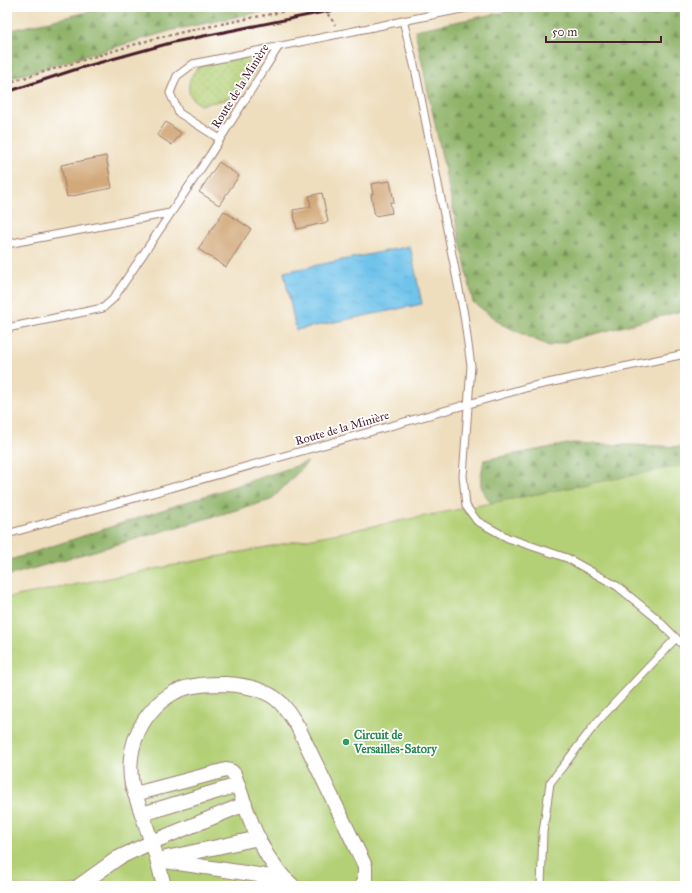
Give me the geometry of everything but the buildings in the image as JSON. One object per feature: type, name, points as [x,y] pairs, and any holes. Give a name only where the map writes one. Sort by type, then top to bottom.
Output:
[{"type":"street","points":[[164,886],[158,860],[130,773],[130,760],[134,742],[141,725],[148,714],[156,706],[176,692],[191,687],[208,684],[236,684],[268,693],[277,699],[286,708],[298,727],[365,866],[365,880],[362,886]]},
{"type":"street","points":[[136,794],[226,770],[231,771],[234,774],[258,838],[272,863],[289,882]]},
{"type":"street","points":[[142,814],[238,785]]},
{"type":"street","points":[[79,886],[118,858],[152,842],[245,804]]},
{"type":"street","points":[[158,860],[258,838]]},
{"type":"street","points":[[158,860],[289,882]]},
{"type":"lane","name":"Route de la Minière","points":[[220,139],[179,112],[170,93],[177,76],[193,64],[471,7]]},
{"type":"lane","points":[[403,20],[416,73],[464,315],[471,366],[463,476],[466,506],[477,521],[508,538],[567,558],[617,586],[655,617],[685,647]]},
{"type":"lane","name":"Route de la Minière","points":[[7,328],[103,308],[113,299],[210,155],[279,46]]},
{"type":"lane","points":[[7,244],[170,213]]},
{"type":"lane","name":"Route de la Minière","points":[[7,534],[529,387],[685,354]]},
{"type":"lane","points":[[541,886],[543,832],[550,783],[597,722],[676,638]]},
{"type":"path","points":[[7,83],[192,30],[305,7]]},
{"type":"path","points":[[318,7],[330,16],[340,33]]},
{"type":"green space","points":[[109,7],[285,7],[173,30],[7,79],[7,31]]},
{"type":"green space","points":[[530,7],[685,7],[685,310],[549,346],[503,325],[473,302],[415,30]]},
{"type":"green space","points":[[251,57],[254,64],[258,67],[237,96],[200,105],[191,96],[189,91],[189,82],[198,68],[215,63]]},
{"type":"green space","points":[[573,443],[685,447],[685,609],[493,506],[482,489],[481,475],[484,460]]},
{"type":"green space","points":[[308,462],[271,500],[7,576],[7,561]]},
{"type":"green space","name":"Circuit de Versailles-Satory","points":[[685,465],[685,886],[7,886],[7,598]]},
{"type":"water","points":[[410,246],[422,304],[296,330],[284,272]]},
{"type":"railway","points":[[7,92],[80,68],[174,42],[349,7]]},
{"type":"place","name":"Circuit de Versailles-Satory","points":[[346,742]]}]
